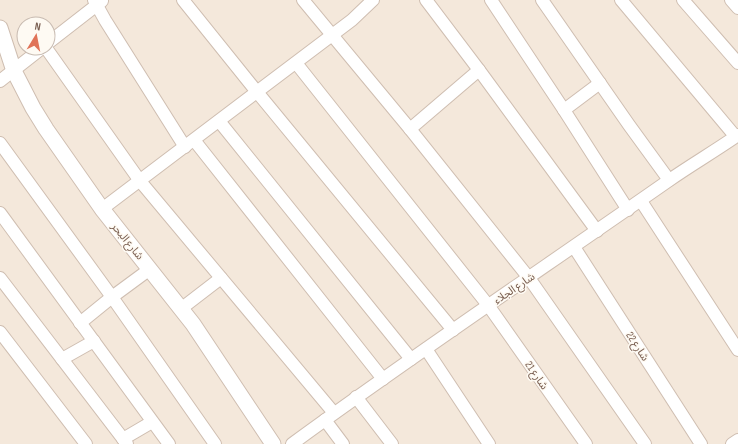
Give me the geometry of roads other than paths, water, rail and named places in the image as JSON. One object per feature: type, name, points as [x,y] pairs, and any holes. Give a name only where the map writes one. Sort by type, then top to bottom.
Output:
[{"type":"street","points":[[183,0],[453,330]]},
{"type":"street","points":[[303,0],[410,129],[529,278],[645,444]]},
{"type":"street","points":[[102,209],[352,20],[373,0]]},
{"type":"street","points":[[426,0],[597,231]]},
{"type":"street","points":[[491,0],[628,210]]},
{"type":"street","points":[[542,0],[669,180]]},
{"type":"street","points":[[621,0],[737,136]]},
{"type":"street","points":[[683,0],[738,63]]},
{"type":"street","points":[[731,0],[738,8]]},
{"type":"street","points":[[56,36],[98,2],[105,20],[190,143],[383,379]]},
{"type":"street","name":"شارع البحر","points":[[0,28],[14,71],[33,108],[46,129],[102,209],[182,308],[273,444]]},
{"type":"street","points":[[0,81],[32,56]]},
{"type":"street","points":[[52,56],[140,181],[221,278],[330,416],[344,444]]},
{"type":"street","name":"شارع 21","points":[[296,63],[488,306],[586,444]]},
{"type":"street","points":[[410,129],[479,70]]},
{"type":"street","points":[[564,110],[600,84]]},
{"type":"street","points":[[219,121],[411,359]]},
{"type":"street","name":"شارع الجلاء","points":[[292,444],[356,397],[628,210],[640,200],[737,136]]},
{"type":"street","points":[[0,143],[112,297],[215,444]]},
{"type":"street","points":[[640,200],[738,350]]},
{"type":"street","points":[[0,213],[168,444]]},
{"type":"street","name":"شارع 22","points":[[574,247],[701,444]]},
{"type":"street","points":[[80,323],[150,269]]},
{"type":"street","points":[[0,278],[125,441],[152,422]]},
{"type":"street","points":[[182,308],[221,278]]},
{"type":"street","points":[[0,332],[86,444]]},
{"type":"street","points":[[62,360],[94,341]]},
{"type":"street","points":[[426,349],[489,444]]},
{"type":"street","points":[[356,397],[392,444]]}]
